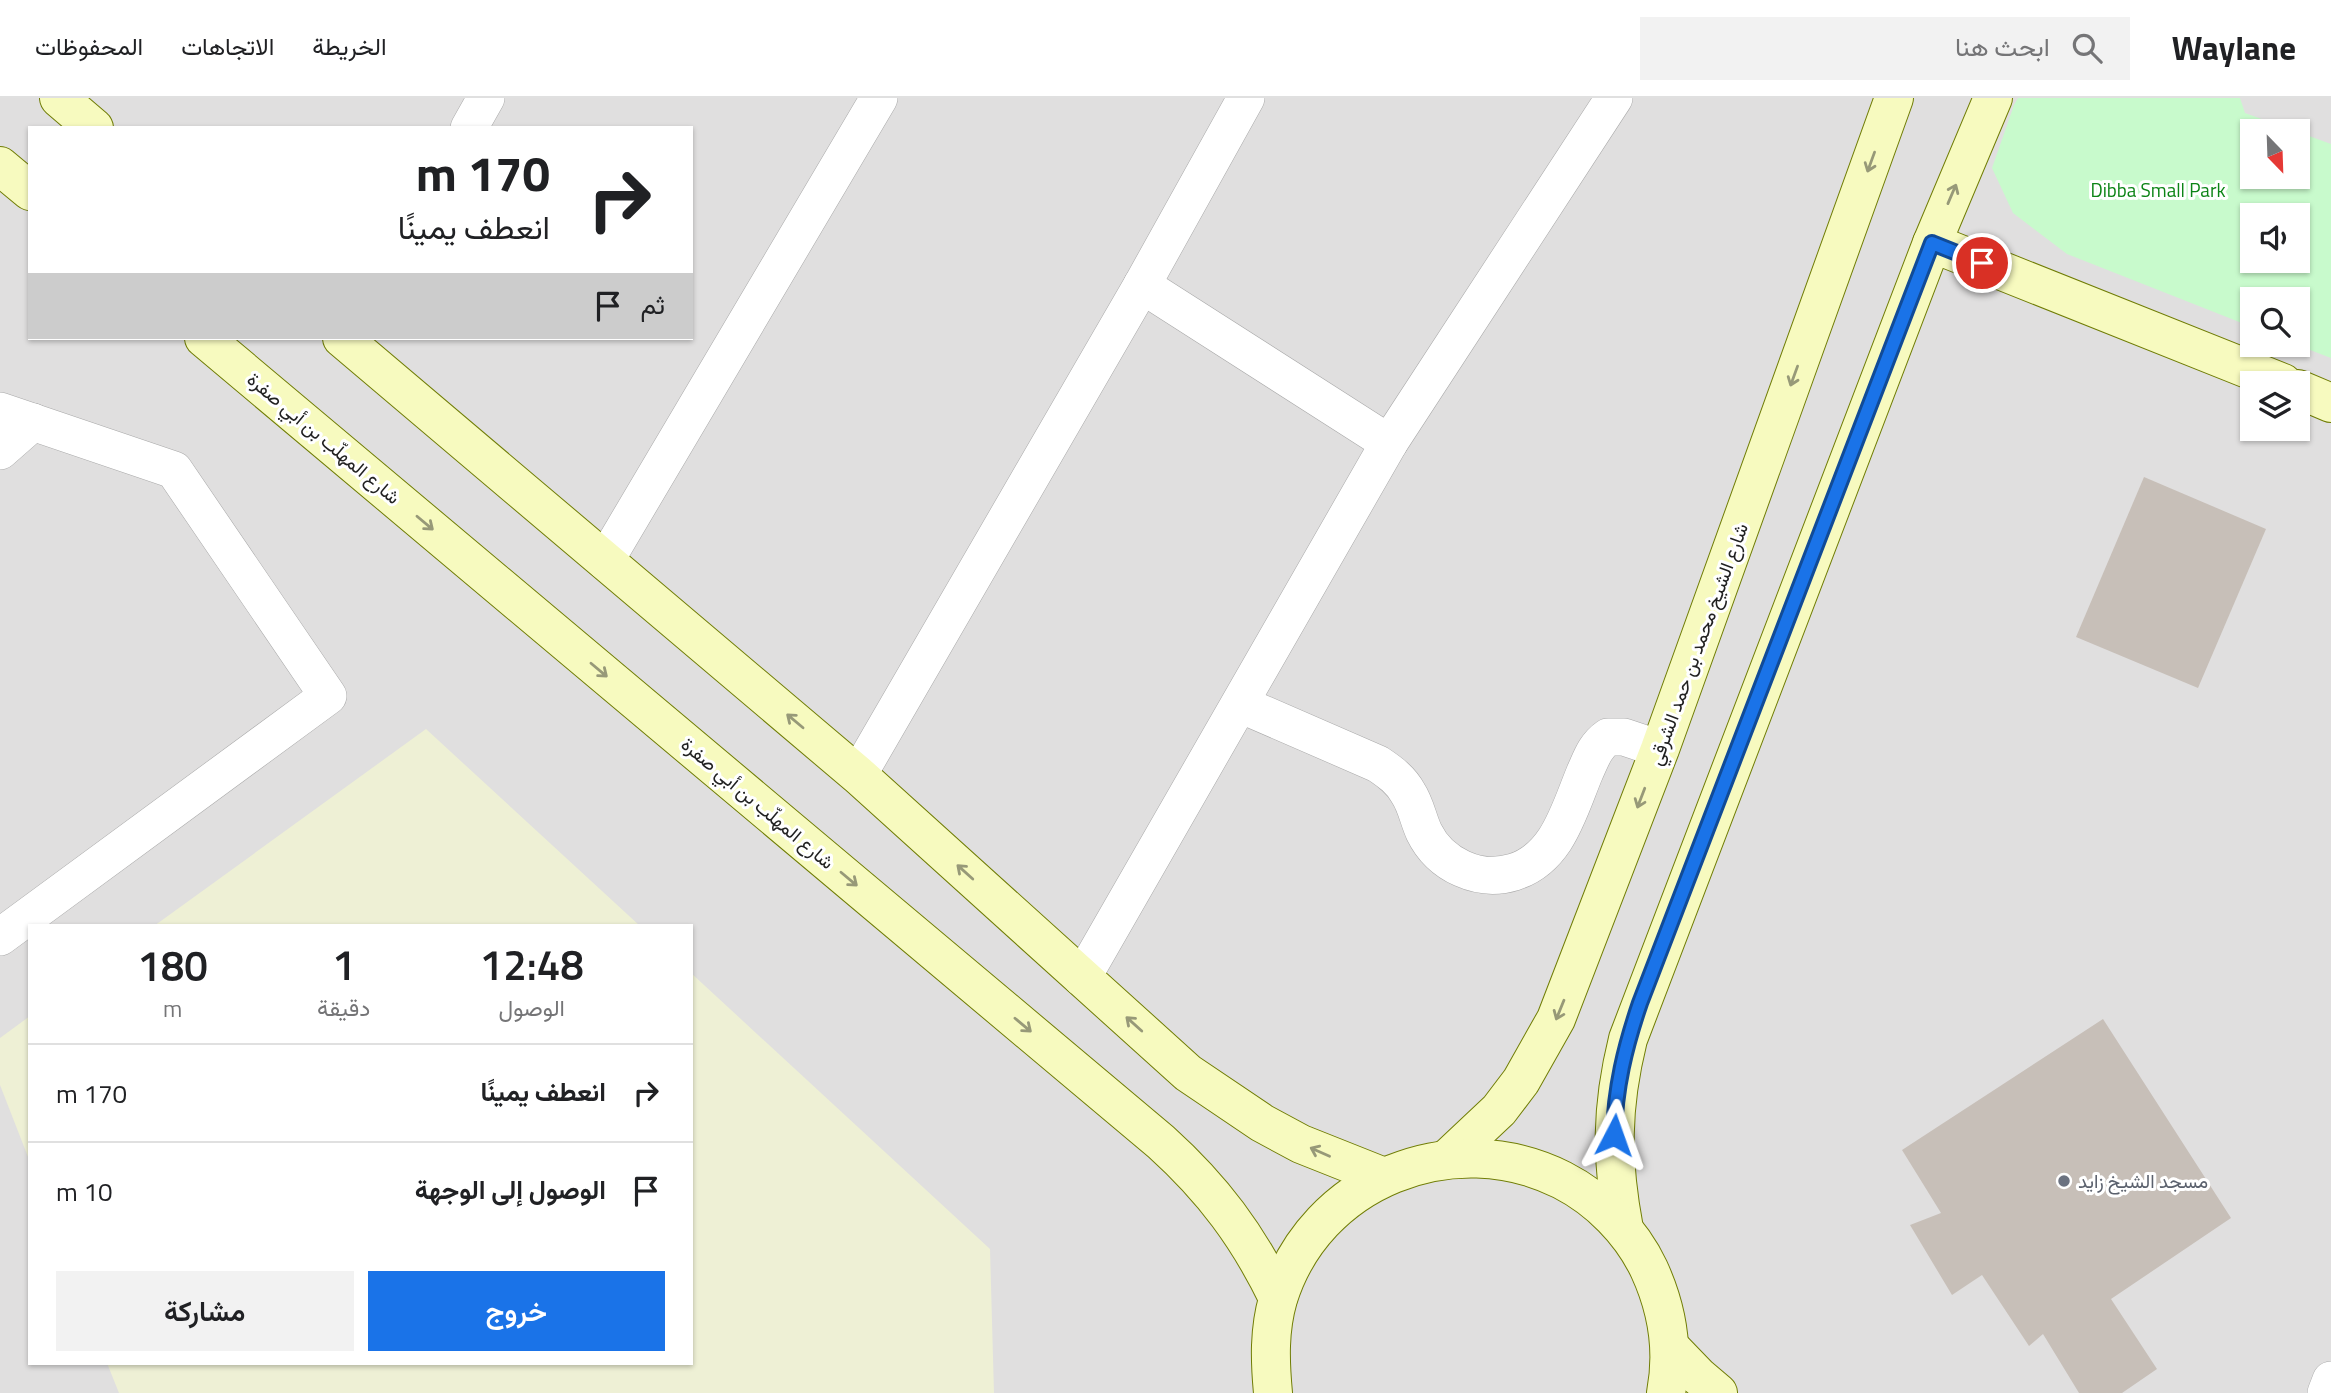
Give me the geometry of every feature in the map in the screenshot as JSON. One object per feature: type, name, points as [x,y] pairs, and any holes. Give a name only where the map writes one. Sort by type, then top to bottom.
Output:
[{"type":"main road","name":"شارع الشيخ محمد بن حمد الشرقي","points":[[1448,1158],[1499,1110],[1540,1051],[1556,1019],[1660,749],[1894,98]]},
{"type":"main road","points":[[1624,1229],[1613,1154],[1618,1077],[1628,1040],[1932,243],[1993,98]]},
{"type":"main road","points":[[0,166],[28,189]]},
{"type":"main road","points":[[1932,243],[2253,371]]},
{"type":"main road","name":"شارع المهلّب بن أبي صفرة","points":[[206,340],[1161,1142],[1190,1168],[1240,1228],[1278,1298]]},
{"type":"main road","points":[[345,340],[858,775],[1188,1073],[1224,1099],[1301,1144],[1384,1177]]},
{"type":"main road","points":[[2310,394],[2331,402]]},
{"type":"main road","points":[[1273,1393],[1271,1331],[1278,1298],[1291,1268],[1308,1240],[1330,1215],[1356,1194],[1384,1177],[1415,1165],[1448,1158],[1502,1160],[1545,1172],[1574,1186],[1624,1229],[1643,1255],[1665,1315],[1670,1347],[1666,1393]]},
{"type":"main road","points":[[1670,1347],[1718,1393]]},
{"type":"street","points":[[470,126],[486,98]]},
{"type":"street","points":[[606,561],[879,98]]},
{"type":"street","points":[[858,775],[1142,285],[1246,98]]},
{"type":"street","points":[[1082,978],[1389,443],[1614,98]]},
{"type":"street","points":[[1142,285],[1389,443]]},
{"type":"street","points":[[0,451],[16,417],[174,470],[328,696],[0,937]]},
{"type":"street","points":[[1240,704],[1390,771],[1408,792],[1434,848],[1446,860],[1461,869],[1478,874],[1513,873],[1543,856],[1562,827],[1596,749],[1608,737],[1624,737],[1660,749]]},
{"type":"street","points":[[2326,1393],[2331,1380]]},
{"type":"shaded area","points":[[0,98],[2331,98],[2331,1393],[0,1393]]},
{"type":"green space","name":"Dibba Small Park","points":[[2018,98],[2240,98],[2245,113],[2262,119],[2240,119],[2240,189],[2310,189],[2310,136],[2331,144],[2331,358],[2310,350],[2310,287],[2240,287],[2240,322],[2067,254],[2013,213],[1992,168]]},
{"type":"green space","points":[[426,729],[638,924],[157,924]]},
{"type":"green space","points":[[693,975],[990,1249],[994,1393],[119,1393],[108,1365],[693,1365]]},
{"type":"green space","points":[[28,1017],[28,1157],[0,1085],[0,1038]]},
{"type":"building","points":[[2144,477],[2266,529],[2198,688],[2076,637]]},
{"type":"building","name":"مسجد الشيخ زايد","points":[[2103,1019],[2231,1218],[2111,1299],[2157,1369],[2122,1393],[2079,1393],[2043,1334],[2029,1346],[1982,1275],[1952,1295],[1910,1225],[1941,1213],[1902,1150]]},
{"type":"place","name":"مسجد الشيخ زايد","points":[[2064,1181]]},
{"type":"route","points":[[1614,1135],[1618,1077],[1640,1003],[1932,243],[1982,263]]}]
